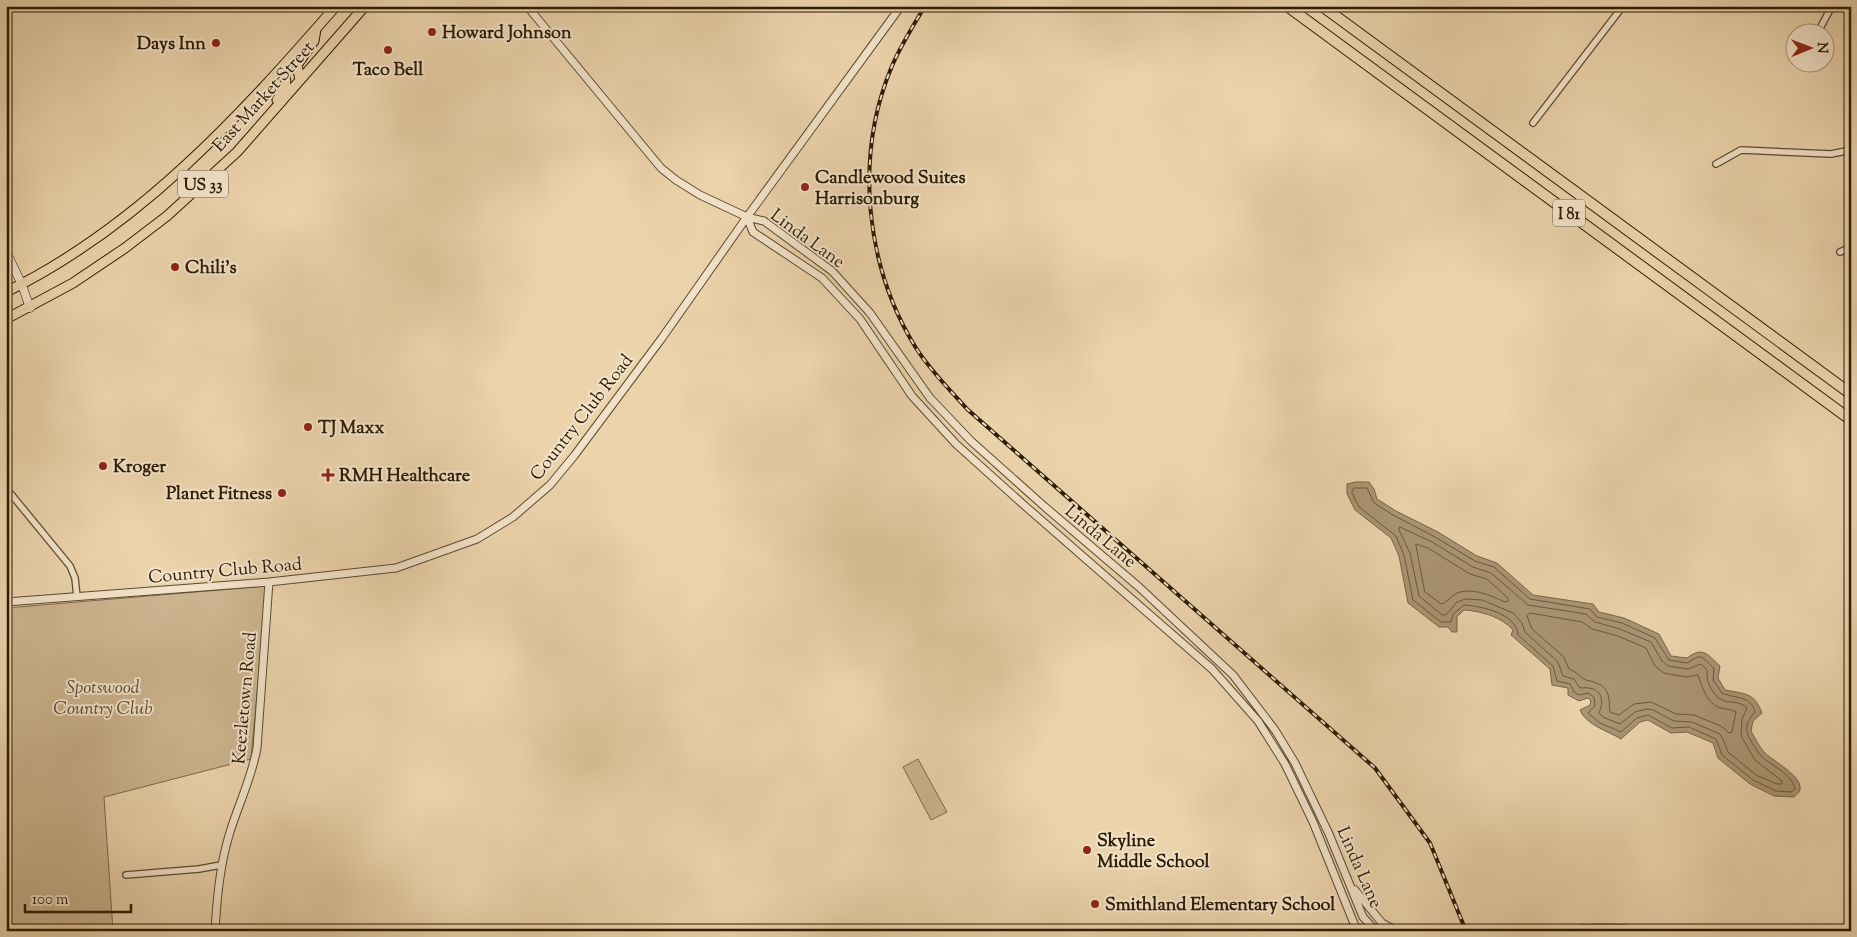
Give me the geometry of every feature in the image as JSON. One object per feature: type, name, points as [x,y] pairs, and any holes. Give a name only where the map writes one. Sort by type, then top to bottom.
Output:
[{"type":"highway","name":"East Market Street","points":[[6,292],[54,267],[168,182],[233,121],[336,6]]},
{"type":"highway","name":"East Market Street","points":[[6,319],[30,308],[73,283],[125,248],[160,221],[221,167],[365,6]]},
{"type":"highway","name":"I 81","points":[[1287,6],[1851,420]]},
{"type":"highway","name":"I 81","points":[[1322,6],[1851,394]]},
{"type":"highway","points":[[300,80],[296,65],[314,42],[316,29]]},
{"type":"highway","points":[[263,122],[286,85],[287,79],[282,67]]},
{"type":"main road","points":[[6,251],[22,285],[30,308]]},
{"type":"street","name":"Linda Lane","points":[[527,6],[659,166],[693,191],[747,217],[764,221],[832,271],[870,313],[930,398],[971,441],[1139,587],[1233,675],[1275,730],[1295,763],[1329,834],[1363,917],[1378,930]]},
{"type":"street","name":"Country Club Road","points":[[6,602],[269,582],[396,568],[477,539],[513,517],[550,485],[574,456],[662,338],[747,217],[901,6]]},
{"type":"street","points":[[1533,123],[1623,6]]},
{"type":"street","points":[[1823,22],[1832,6]]},
{"type":"street","points":[[1716,164],[1741,150],[1831,154],[1851,150]]},
{"type":"street","name":"Linda Lane","points":[[747,217],[753,232],[822,278],[828,284],[860,319],[912,396],[956,444],[1212,669],[1258,721],[1285,764],[1313,822],[1357,931]]},
{"type":"street","points":[[1840,252],[1851,247]]},
{"type":"street","points":[[6,488],[70,566],[76,584],[76,597]]},
{"type":"street","name":"Keezletown Road","points":[[215,931],[221,866],[232,826],[255,762],[269,582]]},
{"type":"street","points":[[126,875],[221,866]]},
{"type":"street","points":[[1350,884],[1382,924],[1397,931]]},
{"type":"street","points":[[1562,931],[1582,928],[1627,928],[1645,931]]},
{"type":"street","points":[[1364,931],[1378,930]]},
{"type":"green space","name":"Spotswood Country Club","points":[[267,586],[251,759],[104,797],[113,931],[6,931],[6,608]]},
{"type":"green space","points":[[918,759],[947,812],[931,820],[903,767]]},
{"type":"water","points":[[1369,482],[1374,489],[1377,499],[1396,511],[1438,532],[1477,556],[1497,563],[1533,595],[1593,604],[1599,612],[1624,618],[1659,634],[1671,656],[1687,658],[1697,652],[1708,655],[1720,666],[1718,678],[1725,690],[1743,693],[1756,701],[1762,713],[1753,721],[1751,731],[1764,752],[1798,781],[1799,793],[1794,797],[1774,796],[1750,784],[1718,758],[1713,743],[1687,732],[1671,733],[1648,720],[1640,722],[1621,739],[1598,727],[1587,720],[1580,710],[1590,705],[1591,701],[1588,698],[1579,701],[1568,695],[1568,688],[1552,685],[1550,669],[1511,635],[1513,630],[1508,625],[1497,618],[1484,613],[1464,610],[1457,617],[1457,632],[1452,632],[1448,627],[1439,627],[1408,603],[1399,556],[1391,538],[1355,510],[1347,494],[1347,484]]},
{"type":"railway","points":[[925,6],[892,66],[880,101],[873,136],[869,173],[871,210],[876,246],[885,282],[899,316],[916,348],[934,372],[967,409],[1375,768],[1430,843],[1466,931]]},
{"type":"place","name":"Howard Johnson","points":[[432,32]]},
{"type":"place","name":"Days Inn","points":[[216,43]]},
{"type":"place","name":"Taco Bell","points":[[388,50]]},
{"type":"place","name":"Candlewood Suites Harrisonburg","points":[[805,187]]},
{"type":"place","name":"Chili's","points":[[175,267]]},
{"type":"place","name":"TJ Maxx","points":[[308,427]]},
{"type":"place","name":"Kroger","points":[[103,466]]},
{"type":"place","name":"RMH Healthcare","points":[[328,475]]},
{"type":"place","name":"Planet Fitness","points":[[282,493]]},
{"type":"place","name":"Skyline Middle School","points":[[1087,850]]},
{"type":"place","name":"Smithland Elementary School","points":[[1095,904]]}]
